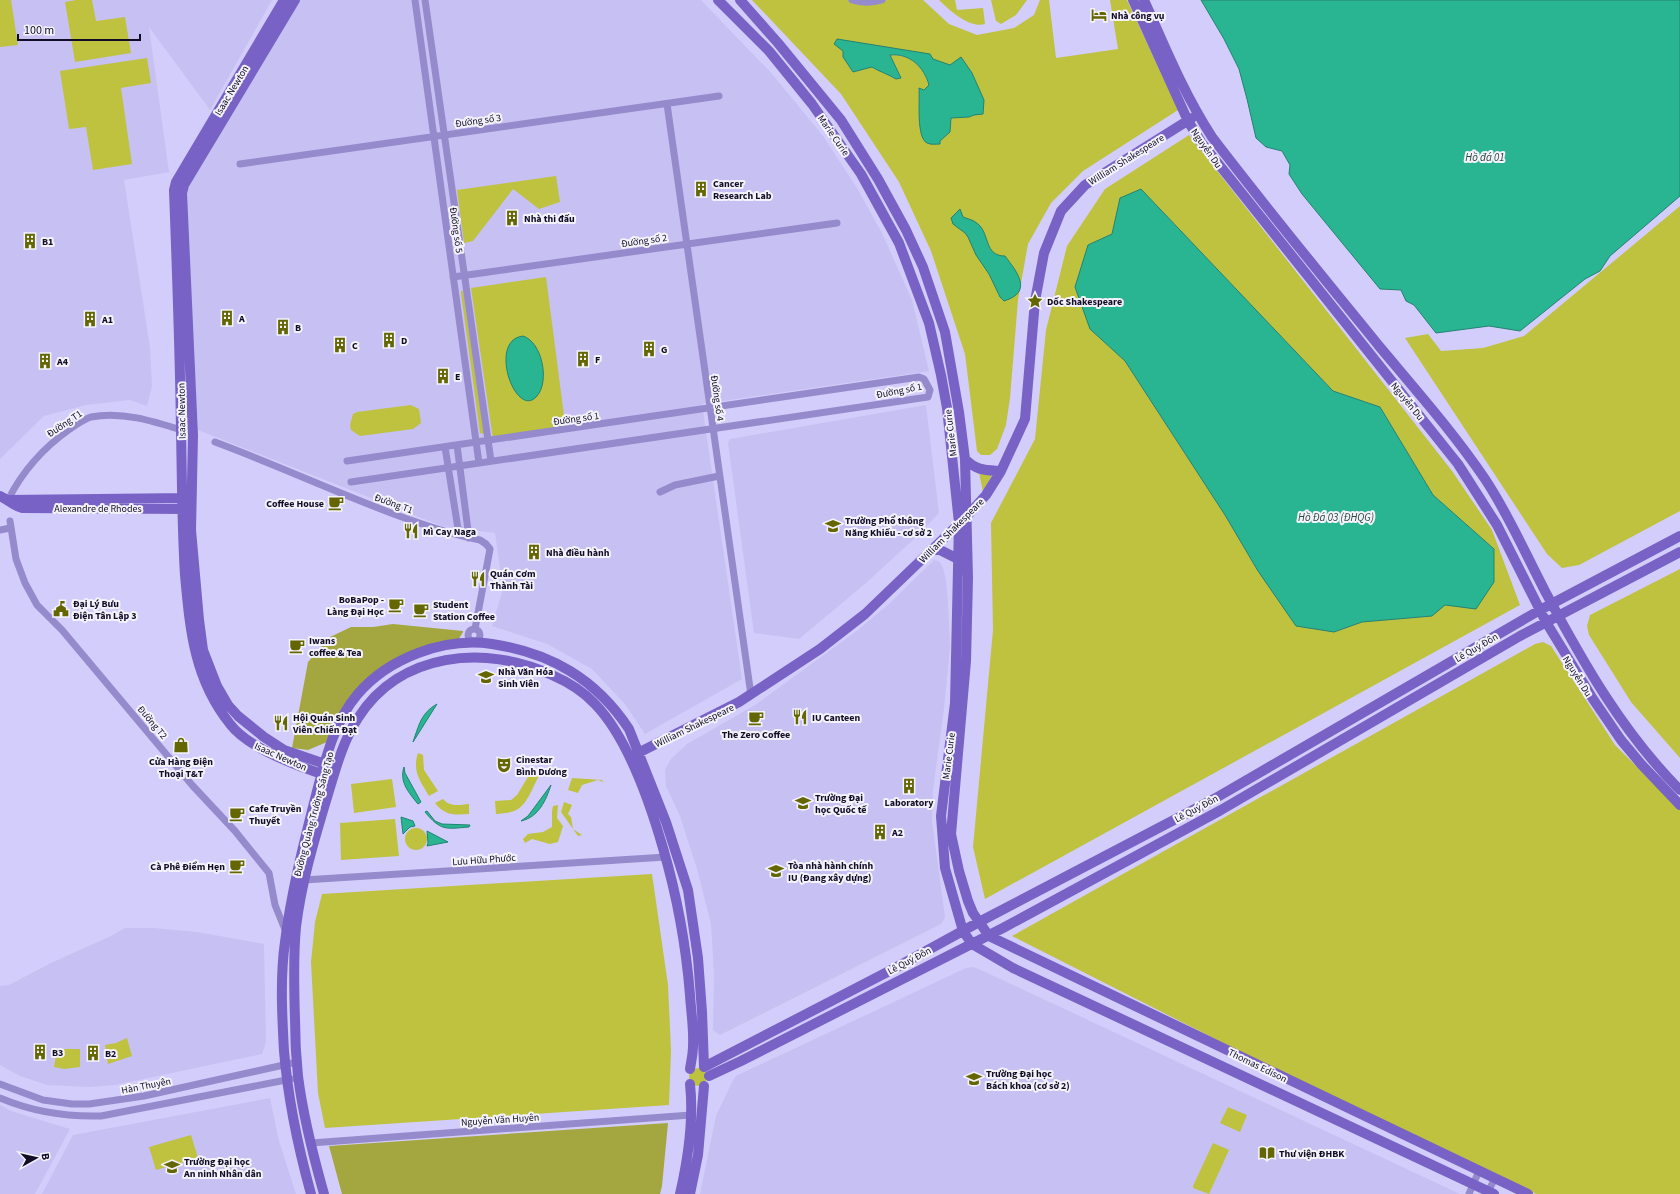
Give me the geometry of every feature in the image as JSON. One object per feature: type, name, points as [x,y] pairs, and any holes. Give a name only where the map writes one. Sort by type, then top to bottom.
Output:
[{"type":"street","name":"Isaac Newton","points":[[284,0],[176,182],[174,190],[181,430],[187,498],[187,509],[182,532],[189,621],[194,652],[199,669],[210,693],[230,726],[250,742],[267,752],[335,773]]},
{"type":"street","name":"Isaac Newton","points":[[187,498],[193,435],[182,193],[184,186],[295,0]]},
{"type":"street","name":"Đường số 5","points":[[415,0],[479,463]]},
{"type":"street","name":"Đường số 5","points":[[425,0],[491,461]]},
{"type":"street","name":"Marie Curie","points":[[718,0],[769,51],[812,104],[861,174],[899,243],[929,323],[944,394],[959,523],[955,703],[941,816],[945,868],[963,931],[972,944]]},
{"type":"street","name":"Marie Curie","points":[[740,0],[778,43],[841,120],[878,179],[906,230],[923,267],[944,332],[959,412],[965,459],[968,578],[966,661],[951,834],[959,871],[968,901],[979,922],[989,936]]},
{"type":"street","points":[[852,0],[858,2],[875,2],[882,0]]},
{"type":"street","name":"Nguyễn Du","points":[[1133,0],[1188,120],[1212,156],[1458,464],[1497,525],[1546,622],[1593,699],[1621,740],[1680,806]]},
{"type":"street","name":"Nguyễn Du","points":[[1144,0],[1198,115],[1212,137],[1246,182],[1426,402],[1484,477],[1507,515],[1552,604],[1606,698],[1645,752],[1680,790]]},
{"type":"street","name":"Đường số 3","points":[[240,164],[719,96]]},
{"type":"street","points":[[812,104],[822,98]]},
{"type":"street","name":"Đường số 4","points":[[667,104],[750,695]]},
{"type":"street","name":"William Shakespeare","points":[[634,755],[722,712],[820,649],[861,617],[967,516],[986,495],[1001,471],[1025,419],[1035,300],[1044,253],[1061,211],[1085,185],[1198,115]]},
{"type":"street","name":"Đường số 2","points":[[453,277],[837,223]]},
{"type":"street","name":"Đường số 1","points":[[347,461],[919,377],[924,379],[930,390],[928,397],[351,482]]},
{"type":"street","name":"Đường T1","points":[[4,498],[35,458],[53,440],[90,417],[119,416],[157,422],[181,430]]},
{"type":"street","points":[[181,430],[193,435]]},
{"type":"street","name":"Đường T1","points":[[215,442],[287,469],[358,501],[440,531],[480,540],[486,544],[490,549],[475,629],[468,635],[474,642]]},
{"type":"street","points":[[458,445],[469,538]]},
{"type":"street","points":[[445,447],[459,535]]},
{"type":"street","points":[[965,459],[973,467],[985,470],[1001,471]]},
{"type":"street","points":[[660,492],[674,485],[719,476]]},
{"type":"street","name":"Alexandre de Rhodes","points":[[4,498],[187,498]]},
{"type":"street","name":"Alexandre de Rhodes","points":[[4,498],[16,507],[22,508],[187,509]]},
{"type":"street","name":"Đường T2","points":[[0,530],[10,525],[16,559],[25,583],[37,605],[62,630],[192,785],[235,831],[269,873],[275,905],[291,934]]},
{"type":"street","name":"Lê Quý Đôn","points":[[704,1067],[897,967],[979,922],[1214,799],[1540,610],[1680,536]]},
{"type":"street","points":[[931,550],[940,550],[958,559]]},
{"type":"street","name":"Lê Quý Đôn","points":[[709,1076],[989,936],[1285,774],[1546,622],[1680,552]]},
{"type":"street","points":[[474,642],[476,656]]},
{"type":"street","name":"Đường Quảng Trường Sáng Tạo","points":[[324,1194],[311,1143],[298,1078],[291,934],[297,873],[323,769],[345,713],[356,695],[372,681],[396,664],[423,651],[449,644],[474,642],[522,651],[565,668],[582,679],[600,693],[629,729],[634,755],[666,857],[680,919],[686,956],[693,1046],[690,1069]]},
{"type":"street","name":"Đường Quảng Trường Sáng Tạo","points":[[311,1194],[292,1117],[287,1079],[283,997],[283,958],[291,934],[314,842],[335,773],[348,737],[358,718],[370,702],[384,689],[399,678],[430,664],[476,656],[501,659],[530,666],[560,678],[577,688],[593,702],[608,719],[634,755],[666,822],[688,890],[699,966],[704,1067]]},
{"type":"street","points":[[1355,716],[1363,728]]},
{"type":"street","points":[[1277,762],[1285,774]]},
{"type":"street","points":[[1214,799],[1221,810]]},
{"type":"street","name":"Lưu Hữu Phước","points":[[304,880],[666,857]]},
{"type":"street","name":"Thomas Edison","points":[[989,936],[1528,1194]]},
{"type":"street","name":"Thomas Edison","points":[[972,944],[1012,968],[1474,1184],[1490,1193]]},
{"type":"street","points":[[897,967],[903,979]]},
{"type":"street","points":[[1094,1006],[1101,990]]},
{"type":"street","name":"Hàn Thuyên","points":[[0,1084],[43,1100],[90,1104],[151,1094],[297,1062]]},
{"type":"street","points":[[680,1194],[688,1148],[691,1115],[690,1084],[687,1076],[690,1069],[696,1066],[704,1067],[709,1076],[708,1082],[704,1086],[698,1155],[690,1194]]},
{"type":"street","points":[[0,1098],[42,1112],[57,1115],[75,1117],[101,1116],[298,1078]]},
{"type":"street","points":[[690,1084],[696,1087],[704,1086]]},
{"type":"street","name":"Nguyễn Văn Huyên","points":[[311,1143],[691,1115]]},
{"type":"street","points":[[1469,1194],[1479,1171]]},
{"type":"street","points":[[1490,1193],[1495,1178]]},
{"type":"shaded area","points":[[0,0],[272,0],[210,110],[149,27],[169,172],[124,180],[150,347],[152,386],[147,406],[130,400],[86,405],[44,416],[0,459]]},
{"type":"shaded area","points":[[0,0],[11,0],[18,45],[0,47]]},
{"type":"shaded area","points":[[92,0],[96,21],[125,17],[131,53],[75,62],[65,2]]},
{"type":"shaded area","points":[[298,0],[701,0],[773,75],[823,136],[857,188],[882,233],[912,300],[929,371],[702,404],[742,679],[645,734],[625,704],[592,669],[547,644],[492,626],[503,589],[495,533],[442,526],[198,430],[184,193]]},
{"type":"shaded area","points":[[752,0],[923,0],[949,24],[977,35],[1014,28],[1034,15],[1040,0],[1049,0],[1056,58],[1118,49],[1110,0],[1127,0],[1178,110],[1083,171],[1051,203],[1028,244],[1018,300],[1010,398],[1006,425],[997,449],[990,455],[981,455],[977,451],[965,354],[931,251],[899,182],[841,94]],"holes":[[[843,51],[926,54],[933,59],[950,65],[974,115],[969,117],[951,118],[950,132],[940,141],[920,88],[924,90],[929,85],[920,66],[904,56],[890,55],[901,78],[896,79],[872,67],[853,72],[843,57]]]},
{"type":"shaded area","points":[[939,0],[955,0],[957,10],[983,8],[985,24],[973,24],[960,18]]},
{"type":"shaded area","points":[[991,0],[1027,0],[1016,15],[1001,24],[996,21]]},
{"type":"shaded area","points":[[147,58],[151,83],[121,88],[132,164],[93,170],[86,127],[69,129],[60,71]]},
{"type":"shaded area","points":[[1189,135],[1452,471],[1492,530],[1520,605],[985,899],[973,847],[993,630],[991,523],[1035,439],[1046,330],[1067,246],[1105,189]],"holes":[[[1141,189],[1333,391],[1380,407],[1433,495],[1494,549],[1445,605],[1431,616],[1362,622],[1334,632],[1258,571],[1225,515],[1125,361],[1090,328],[1088,245],[1112,234]]]},
{"type":"shaded area","points":[[556,176],[560,202],[539,209],[513,189],[473,241],[464,243],[457,190]]},
{"type":"shaded area","points":[[1680,206],[1680,511],[1579,565],[1562,568],[1547,554],[1405,338],[1428,334],[1441,351],[1483,348],[1524,336]]},
{"type":"shaded area","points":[[546,277],[566,431],[493,439],[471,288]]},
{"type":"shaded area","points":[[461,291],[463,291],[483,434],[480,433]]},
{"type":"shaded area","points":[[411,405],[419,409],[421,423],[413,429],[360,436],[351,430],[350,425],[353,414],[357,412]]},
{"type":"shaded area","name":"Trường Phổ thông Năng Khiếu - cơ sở 2","points":[[926,405],[939,513],[915,538],[866,583],[799,639],[754,633],[728,443],[730,439]]},
{"type":"shaded area","points":[[978,468],[995,469],[983,492]]},
{"type":"shaded area","name":"Trường Đại học Quốc tế","points":[[934,560],[940,562],[946,580],[950,647],[944,708],[933,790],[932,821],[945,917],[941,924],[720,1035],[713,1030],[714,975],[711,924],[697,869],[680,816],[666,786],[665,770],[671,759],[687,744],[755,705],[858,630],[890,603]]},
{"type":"shaded area","points":[[1680,569],[1680,758],[1631,702],[1589,635],[1587,626],[1590,615]]},
{"type":"shaded area","points":[[393,624],[463,632],[457,642],[384,672],[356,698],[327,742],[308,750],[292,748],[308,662],[330,637],[351,627],[373,627]]},
{"type":"shaded area","points":[[1543,642],[1551,646],[1615,745],[1680,810],[1680,1194],[1536,1194],[1302,1083],[1012,936],[1535,644]]},
{"type":"shaded area","points":[[418,753],[423,755],[424,770],[438,791],[429,796],[416,771],[416,759]]},
{"type":"shaded area","points":[[531,772],[539,776],[525,803],[516,810],[496,814],[495,801],[511,800],[517,795]]},
{"type":"shaded area","points":[[572,778],[602,780],[606,787],[603,782],[598,780],[582,785],[578,793],[568,790]]},
{"type":"shaded area","points":[[392,779],[396,807],[354,813],[351,784]]},
{"type":"shaded area","points":[[443,799],[451,804],[469,804],[469,814],[450,814],[446,812],[435,803]]},
{"type":"shaded area","points":[[564,802],[572,805],[568,814],[571,817],[573,829],[561,812]]},
{"type":"shaded area","points":[[558,805],[557,818],[563,826],[558,842],[550,844],[532,839],[525,843],[523,839],[528,834],[543,832],[552,827],[553,806]]},
{"type":"shaded area","points":[[395,819],[399,856],[341,860],[340,823]]},
{"type":"shaded area","points":[[416,828],[420,829],[426,835],[426,843],[420,849],[416,850],[412,849],[406,843],[405,839],[406,835],[412,829]]},
{"type":"shaded area","points":[[573,829],[582,835],[578,836]]},
{"type":"shaded area","points":[[652,874],[668,985],[671,1050],[669,1105],[325,1128],[318,1093],[311,962],[315,922],[322,894]]},
{"type":"shaded area","points":[[125,928],[154,928],[197,932],[264,944],[266,1042],[262,1054],[115,1085],[90,1087],[47,1085],[20,1076],[0,1065],[0,986],[9,985],[51,963],[111,936]]},
{"type":"shaded area","name":"Trường Đại học Bách khoa (cơ sở 2)","points":[[972,967],[1460,1194],[700,1194],[716,1116],[736,1076],[966,968]]},
{"type":"shaded area","points":[[127,1038],[132,1056],[108,1064],[105,1045],[116,1043]]},
{"type":"shaded area","points":[[57,1049],[80,1049],[80,1067],[64,1069],[54,1067]]},
{"type":"shaded area","points":[[698,1068],[704,1071],[707,1077],[704,1083],[698,1086],[692,1083],[689,1077],[692,1071]]},
{"type":"shaded area","name":"Trường Đại học An ninh Nhân dân","points":[[270,1098],[279,1141],[296,1194],[42,1194],[73,1135]]},
{"type":"shaded area","points":[[0,1105],[11,1111],[70,1129],[35,1194],[0,1194]]},
{"type":"shaded area","points":[[1228,1107],[1247,1115],[1240,1132],[1220,1123]]},
{"type":"shaded area","points":[[668,1123],[660,1194],[342,1194],[329,1146]]},
{"type":"shaded area","points":[[191,1135],[198,1158],[156,1170],[149,1147]]},
{"type":"shaded area","points":[[1213,1143],[1229,1150],[1209,1194],[1193,1188],[1193,1186]]},
{"type":"water","name":"Hồ đá 01","points":[[1201,0],[1680,0],[1680,196],[1610,256],[1600,271],[1585,279],[1520,331],[1489,326],[1436,333],[1414,305],[1406,301],[1401,290],[1380,289],[1302,194],[1289,174],[1290,165],[1282,151],[1266,147],[1256,138],[1239,69],[1224,39]]},
{"type":"water","points":[[837,39],[930,54],[933,59],[950,65],[961,57],[972,73],[984,100],[983,114],[969,117],[951,118],[950,132],[940,141],[940,144],[927,143],[921,134],[919,118],[919,88],[924,90],[929,85],[924,72],[920,67],[915,62],[904,56],[890,55],[901,78],[896,79],[872,67],[853,72],[843,57],[843,51],[834,44]]},
{"type":"water","name":"Hồ Đá 03 (ĐHQG)","points":[[1141,189],[1333,391],[1380,407],[1433,495],[1494,549],[1494,582],[1476,609],[1445,605],[1432,616],[1362,622],[1334,632],[1296,626],[1258,571],[1225,515],[1125,361],[1090,329],[1075,287],[1088,245],[1112,234],[1120,198]]},
{"type":"water","points":[[960,209],[963,217],[975,222],[982,228],[990,249],[998,255],[1005,256],[1018,275],[1020,287],[1018,293],[1013,297],[1004,301],[1000,297],[989,274],[976,255],[968,237],[953,224],[951,218]]},
{"type":"water","points":[[523,336],[530,340],[535,346],[542,363],[543,372],[541,389],[537,396],[529,401],[521,398],[514,389],[509,377],[506,363],[507,351],[512,341]]},
{"type":"water","points":[[437,704],[413,742],[424,715]]},
{"type":"water","points":[[404,767],[405,773],[421,802],[418,804],[408,791],[404,782]]},
{"type":"water","points":[[551,785],[544,802],[537,812],[533,816],[521,821],[528,816]]},
{"type":"water","points":[[427,811],[435,821],[442,824],[470,825],[469,827],[454,828],[440,826],[430,818],[425,812]]},
{"type":"water","points":[[401,817],[413,821],[415,826],[410,827],[403,834]]},
{"type":"water","points":[[427,831],[448,842],[427,846]]},
{"type":"place","name":"Nhà công vụ","points":[[1099,15]]},
{"type":"place","name":"Cancer Research Lab","points":[[701,189]]},
{"type":"place","name":"Nhà thi đấu","points":[[512,218]]},
{"type":"place","name":"B1","points":[[30,241]]},
{"type":"place","name":"Dốc Shakespeare","points":[[1035,301]]},
{"type":"place","name":"A","points":[[227,318]]},
{"type":"place","name":"A1","points":[[90,319]]},
{"type":"place","name":"B","points":[[283,327]]},
{"type":"place","name":"D","points":[[389,340]]},
{"type":"place","name":"C","points":[[340,345]]},
{"type":"place","name":"G","points":[[649,349]]},
{"type":"place","name":"F","points":[[583,359]]},
{"type":"place","name":"A4","points":[[45,361]]},
{"type":"place","name":"E","points":[[443,376]]},
{"type":"place","name":"Coffee House","points":[[336,503]]},
{"type":"place","name":"Trường Phổ thông Năng Khiếu - cơ sở 2","points":[[833,526]]},
{"type":"place","name":"Mì Cay Naga","points":[[411,531]]},
{"type":"place","name":"Nhà điều hành","points":[[534,552]]},
{"type":"place","name":"Quán Cơm Thành Tài","points":[[478,579]]},
{"type":"place","name":"BoBaPop - Làng Đại Học","points":[[396,605]]},
{"type":"place","name":"Đại Lý Bưu Điện Tân Lập 3","points":[[61,609]]},
{"type":"place","name":"Student Station Coffee","points":[[421,610]]},
{"type":"place","name":"Iwans coffee & Tea","points":[[297,646]]},
{"type":"place","name":"Nhà Văn Hóa Sinh Viên","points":[[486,677]]},
{"type":"place","name":"IU Canteen","points":[[800,717]]},
{"type":"place","name":"The Zero Coffee","points":[[756,718]]},
{"type":"place","name":"Hội Quán Sinh Viên Chiến Đạt","points":[[281,723]]},
{"type":"place","name":"Cửa Hàng Điện Thoại T&T","points":[[181,745]]},
{"type":"place","name":"Cinestar Bình Dương","points":[[504,765]]},
{"type":"place","name":"Laboratory","points":[[909,786]]},
{"type":"place","name":"Trường Đại học Quốc tế","points":[[803,803]]},
{"type":"place","name":"Cafe Truyền Thuyết","points":[[237,814]]},
{"type":"place","name":"A2","points":[[880,832]]},
{"type":"place","name":"Cà Phê Điểm Hẹn","points":[[237,866]]},
{"type":"place","name":"Tòa nhà hành chính IU (Đang xây dựng)","points":[[776,871]]},
{"type":"place","name":"B3","points":[[40,1052]]},
{"type":"place","name":"B2","points":[[93,1053]]},
{"type":"place","name":"Trường Đại học Bách khoa (cơ sở 2)","points":[[974,1079]]},
{"type":"place","name":"Thư viện ĐHBK","points":[[1267,1153]]},
{"type":"place","name":"Trường Đại học An ninh Nhân dân","points":[[172,1167]]}]
